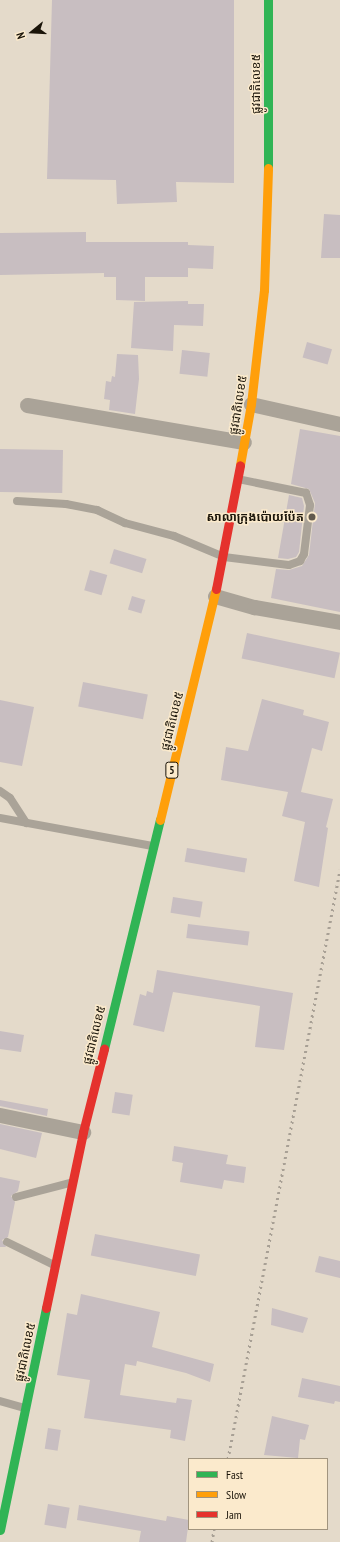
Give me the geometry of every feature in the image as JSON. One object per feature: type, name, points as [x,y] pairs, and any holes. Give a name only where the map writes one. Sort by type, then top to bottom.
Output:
[{"type":"highway","name":"ផ្លូវជាតិលេខ៥","points":[[0,1530],[83,1132],[224,557],[251,404],[264,290],[268,180],[268,0]]},
{"type":"street","points":[[27,404],[244,442]]},
{"type":"street","points":[[251,404],[340,424]]},
{"type":"street","points":[[215,596],[254,607],[340,622]]},
{"type":"street","points":[[0,1115],[83,1132]]},
{"type":"lane","points":[[17,501],[66,504],[97,510],[125,522],[174,536],[224,557],[289,565],[300,561],[304,554],[310,505],[306,493],[237,479]]},
{"type":"lane","points":[[0,791],[10,798],[26,823]]},
{"type":"lane","points":[[0,818],[152,846]]},
{"type":"lane","points":[[16,1197],[72,1182]]},
{"type":"lane","points":[[7,1242],[55,1265]]},
{"type":"lane","points":[[0,1401],[25,1408]]},
{"type":"building","points":[[52,0],[234,0],[234,183],[176,182],[177,202],[117,204],[116,180],[47,179]]},
{"type":"building","points":[[324,214],[340,215],[340,258],[321,258]]},
{"type":"building","points":[[86,232],[86,242],[188,242],[188,245],[214,246],[213,269],[188,268],[188,277],[145,277],[145,301],[116,300],[116,277],[104,277],[104,273],[0,275],[0,233]]},
{"type":"building","points":[[188,301],[188,304],[204,304],[203,326],[174,325],[173,351],[131,348],[134,302]]},
{"type":"building","points":[[307,342],[332,349],[328,365],[303,357]]},
{"type":"building","points":[[182,350],[210,353],[207,377],[179,374]]},
{"type":"building","points":[[117,354],[138,355],[139,379],[135,414],[109,410],[110,400],[104,399],[106,381],[111,382],[112,376],[115,377]]},
{"type":"building","name":"សាលាក្រុងប៉ោយប៉ែត","points":[[300,429],[340,436],[340,612],[271,598],[276,569],[289,570],[302,566],[309,555],[315,503],[309,489],[291,484]]},
{"type":"building","points":[[0,449],[63,450],[62,493],[0,492]]},
{"type":"building","points":[[289,495],[302,498],[304,506],[299,552],[296,557],[288,559],[278,558]]},
{"type":"building","points":[[114,549],[147,559],[142,573],[110,563]]},
{"type":"building","points":[[90,570],[107,575],[102,595],[84,590]]},
{"type":"building","points":[[132,596],[145,600],[141,613],[128,609]]},
{"type":"building","points":[[247,633],[340,653],[335,678],[242,658]]},
{"type":"building","points":[[83,682],[148,695],[143,719],[78,707]]},
{"type":"building","points":[[262,699],[304,710],[303,715],[329,722],[322,751],[312,748],[301,792],[333,799],[326,827],[328,828],[319,887],[294,881],[305,822],[282,816],[288,792],[221,780],[226,747],[248,751]]},
{"type":"building","points":[[0,700],[34,707],[22,766],[0,762]]},
{"type":"building","points":[[187,848],[247,859],[245,872],[185,862]]},
{"type":"building","points":[[173,897],[203,902],[200,917],[170,913]]},
{"type":"building","points":[[188,924],[250,932],[248,945],[186,938]]},
{"type":"building","points":[[157,970],[293,993],[284,1050],[255,1047],[260,1006],[173,992],[164,1032],[133,1025],[140,994],[146,996],[147,991],[153,993]]},
{"type":"building","points":[[0,1031],[24,1035],[21,1052],[0,1049]]},
{"type":"building","points":[[115,1092],[133,1095],[129,1116],[112,1113]]},
{"type":"building","points":[[0,1100],[48,1109],[47,1116],[0,1106]]},
{"type":"building","points":[[0,1124],[42,1133],[36,1158],[0,1149]]},
{"type":"building","points":[[174,1146],[228,1155],[226,1164],[246,1167],[244,1183],[224,1180],[222,1189],[180,1182],[183,1163],[172,1161]]},
{"type":"building","points":[[0,1177],[20,1181],[18,1191],[11,1196],[15,1202],[8,1237],[2,1240],[6,1247],[0,1247]]},
{"type":"building","points":[[95,1234],[200,1254],[196,1276],[91,1256]]},
{"type":"building","points":[[319,1256],[340,1261],[340,1278],[315,1272]]},
{"type":"building","points":[[81,1294],[160,1312],[152,1347],[214,1364],[210,1382],[186,1373],[137,1361],[136,1366],[125,1364],[120,1395],[176,1403],[177,1398],[192,1400],[185,1441],[170,1438],[171,1430],[84,1418],[90,1380],[57,1375],[67,1313],[77,1315]]},
{"type":"building","points":[[272,1308],[308,1318],[303,1333],[271,1325]]},
{"type":"building","points":[[302,1378],[340,1386],[340,1402],[335,1401],[334,1404],[298,1397]]},
{"type":"building","points":[[272,1416],[309,1425],[305,1440],[300,1439],[298,1458],[264,1455]]},
{"type":"building","points":[[48,1428],[61,1430],[58,1451],[45,1449]]},
{"type":"building","points":[[48,1504],[70,1508],[66,1529],[44,1525]]},
{"type":"building","points":[[79,1505],[166,1521],[167,1516],[188,1520],[188,1527],[186,1542],[139,1542],[141,1531],[77,1520]]},
{"type":"railway","points":[[228,1458],[340,870]]},
{"type":"railway","points":[[212,1542],[214,1530]]},
{"type":"traffic: fast","points":[[268,0],[268,168]]},
{"type":"traffic: fast","points":[[104,1049],[160,820]]},
{"type":"traffic: fast","points":[[0,1530],[46,1308]]},
{"type":"traffic: slow","points":[[240,465],[251,404],[264,290],[268,168]]},
{"type":"traffic: slow","points":[[160,820],[216,589]]},
{"type":"traffic: jam","points":[[216,589],[240,465]]},
{"type":"traffic: jam","points":[[46,1308],[83,1132],[104,1049]]},
{"type":"place","name":"សាលាក្រុងប៉ោយប៉ែត","points":[[312,517]]}]
